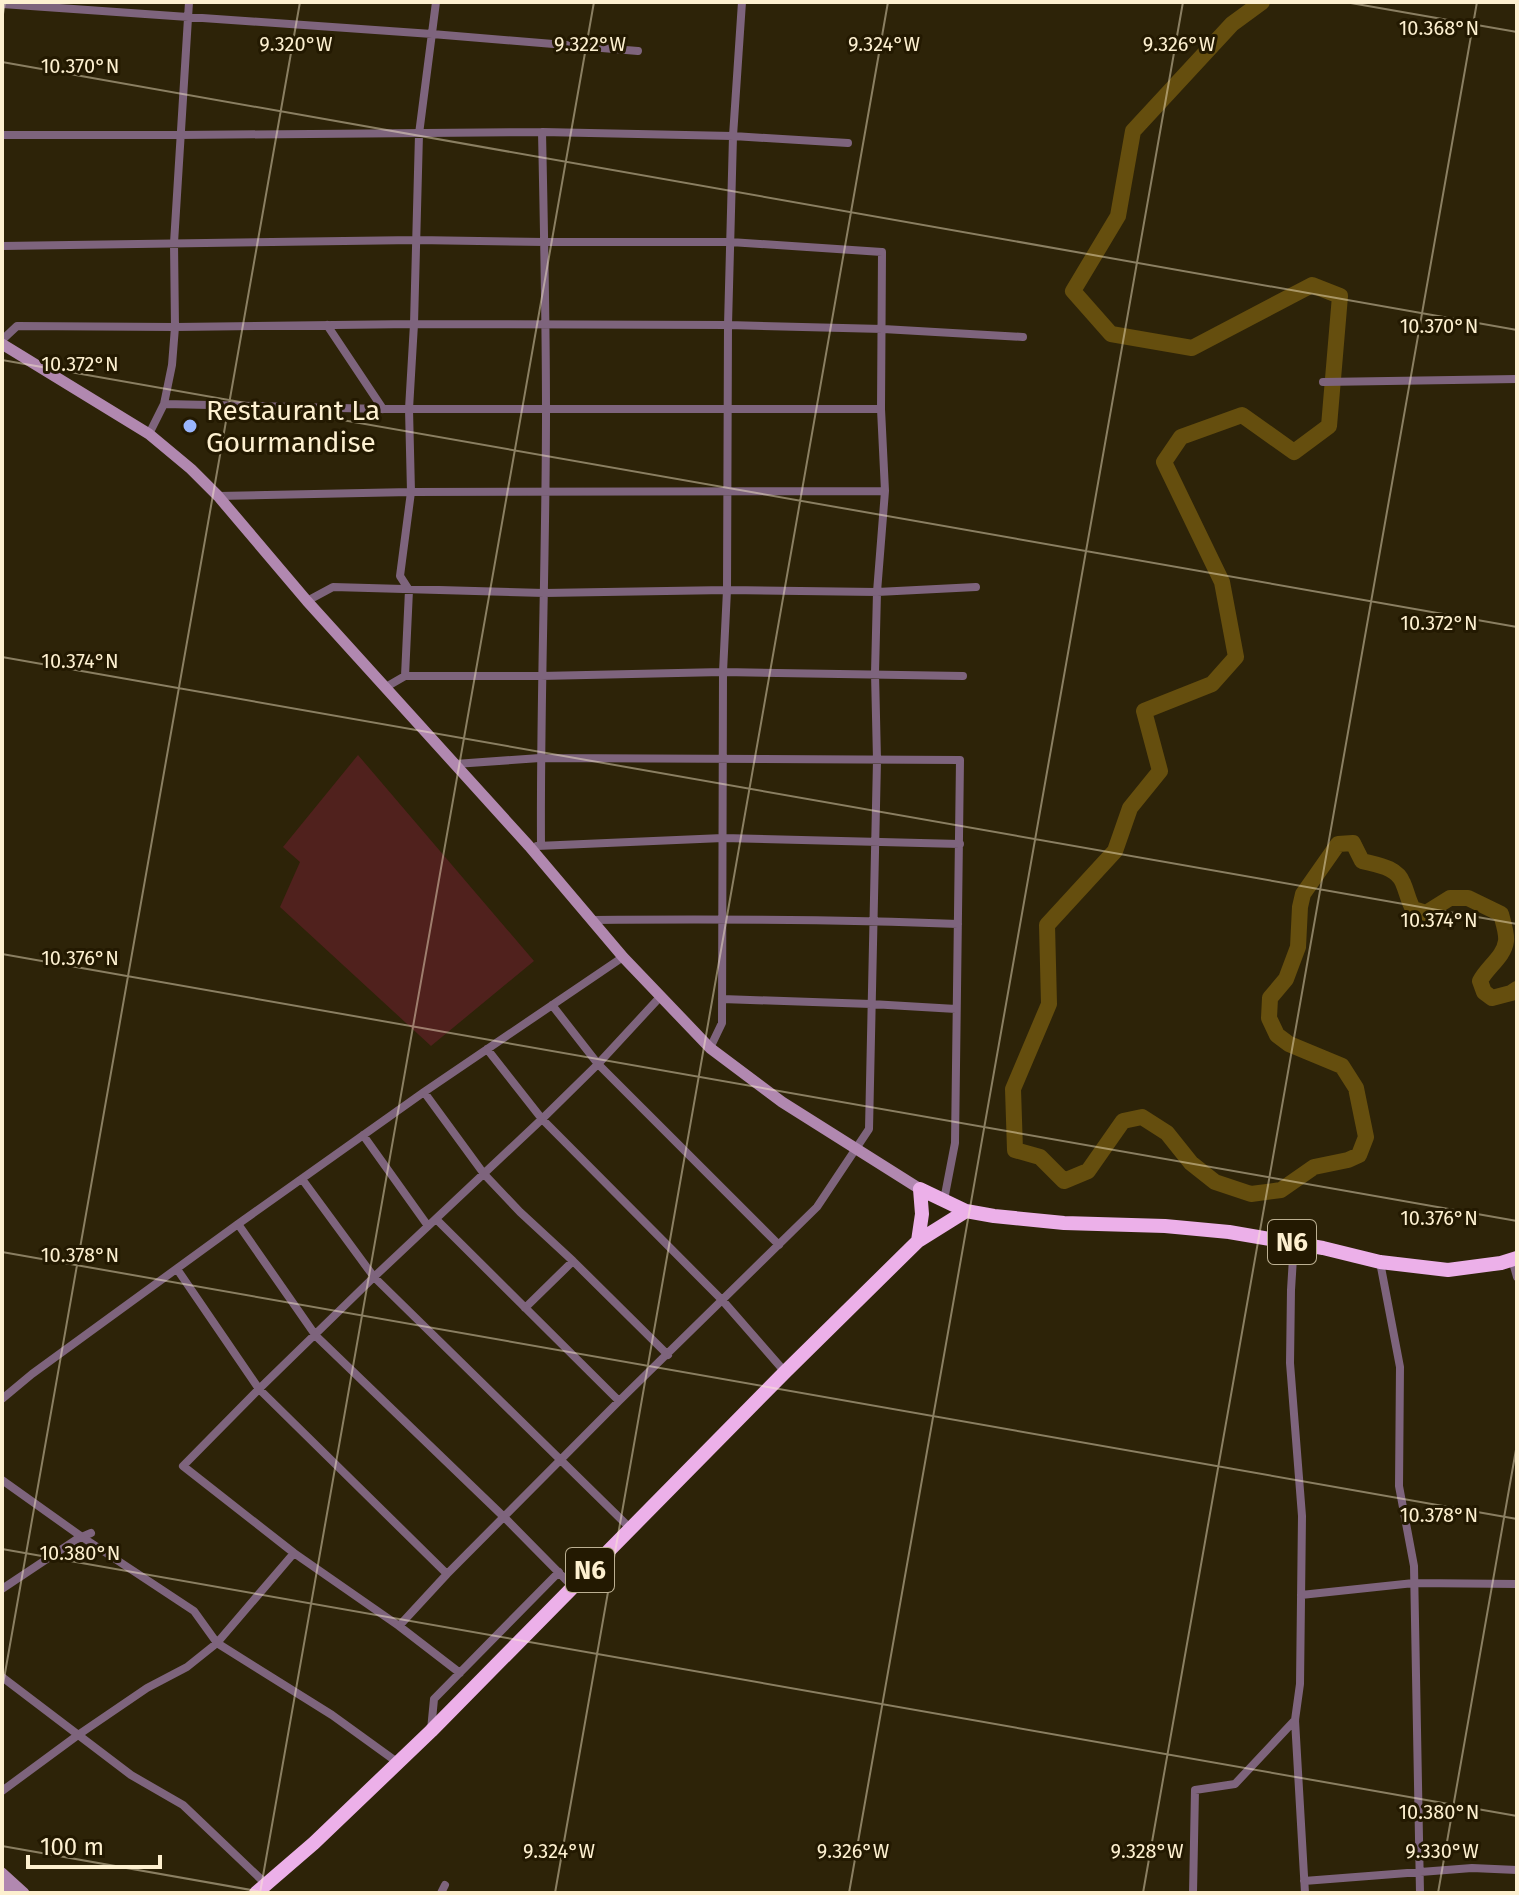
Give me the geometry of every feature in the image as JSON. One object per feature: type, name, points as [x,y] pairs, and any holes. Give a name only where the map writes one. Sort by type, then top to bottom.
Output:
[{"type":"highway","name":"N6","points":[[920,1189],[966,1211],[1016,1219],[1191,1228],[1294,1242],[1380,1262],[1448,1270],[1501,1263],[1514,1258]]},
{"type":"highway","points":[[918,1241],[922,1214],[920,1189]]},
{"type":"highway","name":"N6","points":[[262,1889],[431,1731],[918,1241],[966,1211]]},
{"type":"main road","points":[[2,342],[149,434],[191,469],[455,764],[535,846],[623,957],[710,1048],[782,1102],[920,1189]]},
{"type":"main road","points":[[2,1873],[24,1893]]},
{"type":"main road","points":[[2,1885],[11,1893]]},
{"type":"street","points":[[149,434],[164,404],[172,365],[179,135],[189,2]]},
{"type":"street","points":[[405,676],[409,590],[400,576],[411,492],[409,409],[419,134],[436,2]]},
{"type":"street","points":[[710,1048],[722,1023],[728,325],[733,136],[742,2]]},
{"type":"street","points":[[2,4],[638,51]]},
{"type":"street","points":[[542,132],[546,410],[540,758],[535,846],[723,838],[960,844]]},
{"type":"street","points":[[2,135],[542,132],[733,136],[848,143]]},
{"type":"street","points":[[2,246],[416,240],[730,242],[882,252],[881,409],[885,491],[877,592],[877,760],[869,1129],[817,1207],[619,1401],[399,1626]]},
{"type":"street","points":[[2,342],[17,326],[414,324],[728,325],[1023,337]]},
{"type":"street","points":[[327,325],[383,409]]},
{"type":"street","points":[[1323,382],[1517,379]]},
{"type":"street","points":[[164,404],[383,409],[881,409]]},
{"type":"street","points":[[218,496],[411,492],[885,491]]},
{"type":"street","points":[[307,601],[333,587],[544,593],[727,590],[877,592],[976,587]]},
{"type":"street","points":[[386,687],[405,676],[723,672],[963,676]]},
{"type":"street","points":[[455,764],[540,758],[960,760],[955,1143],[944,1200]]},
{"type":"street","points":[[592,920],[873,920],[958,924]]},
{"type":"street","points":[[2,1399],[32,1374],[363,1135],[623,957]]},
{"type":"street","points":[[460,1673],[294,1553],[183,1466],[374,1277],[598,1064],[660,997]]},
{"type":"street","points":[[722,999],[956,1009]]},
{"type":"street","points":[[552,1005],[598,1064],[779,1245]]},
{"type":"street","points":[[487,1049],[542,1119],[723,1301],[785,1372]]},
{"type":"street","points":[[424,1092],[484,1174],[668,1355]]},
{"type":"street","points":[[363,1135],[428,1226]]},
{"type":"street","points":[[302,1179],[374,1277],[631,1529]]},
{"type":"street","points":[[436,1219],[619,1401]]},
{"type":"street","points":[[238,1224],[316,1336],[573,1587]]},
{"type":"street","points":[[1294,1242],[1290,1363],[1302,1516],[1300,1684],[1295,1720],[1303,1889],[1419,1872],[1472,1868],[1517,1870]]},
{"type":"street","points":[[1514,1258],[1517,1277]]},
{"type":"street","points":[[525,1308],[573,1261]]},
{"type":"street","points":[[1380,1262],[1400,1367],[1399,1486],[1414,1566],[1420,1893]]},
{"type":"street","points":[[177,1269],[259,1389],[447,1574]]},
{"type":"street","points":[[2,1480],[194,1611],[217,1643],[332,1715],[397,1762]]},
{"type":"street","points":[[2,1589],[86,1535]]},
{"type":"street","points":[[2,1791],[78,1735],[147,1688],[187,1667],[217,1643],[294,1553]]},
{"type":"street","points":[[431,1731],[434,1699],[559,1572]]},
{"type":"street","points":[[1301,1595],[1414,1583],[1517,1584]]},
{"type":"street","points":[[2,1677],[131,1775],[183,1805],[262,1889]]},
{"type":"street","points":[[1193,1893],[1195,1790],[1235,1784],[1295,1720]]},
{"type":"shaded area","points":[[358,755],[534,961],[431,1046],[280,907],[300,862],[283,847]]},
{"type":"waterway","points":[[1262,2],[1232,24],[1133,131],[1118,216],[1073,291],[1111,334],[1192,348],[1312,285],[1340,296],[1329,426],[1294,452],[1242,415],[1181,437],[1164,462],[1222,582],[1236,657],[1212,684],[1144,711],[1160,771],[1130,808],[1115,851],[1047,925],[1049,1004],[1013,1089],[1015,1150],[1040,1157],[1064,1181],[1088,1171],[1123,1121],[1142,1117],[1167,1133],[1191,1163],[1215,1182],[1251,1194],[1281,1190],[1314,1167],[1359,1155],[1366,1137],[1356,1088],[1342,1066],[1289,1044],[1277,1035],[1269,1018],[1270,998],[1286,979],[1298,947],[1303,894],[1338,844],[1353,843],[1362,861],[1396,873],[1413,909],[1426,913],[1450,898],[1468,898],[1501,914],[1506,935],[1505,947],[1480,981],[1484,992],[1492,998],[1517,989]]},
{"type":"place","name":"Restaurant La Gourmandise","points":[[190,426]]}]
